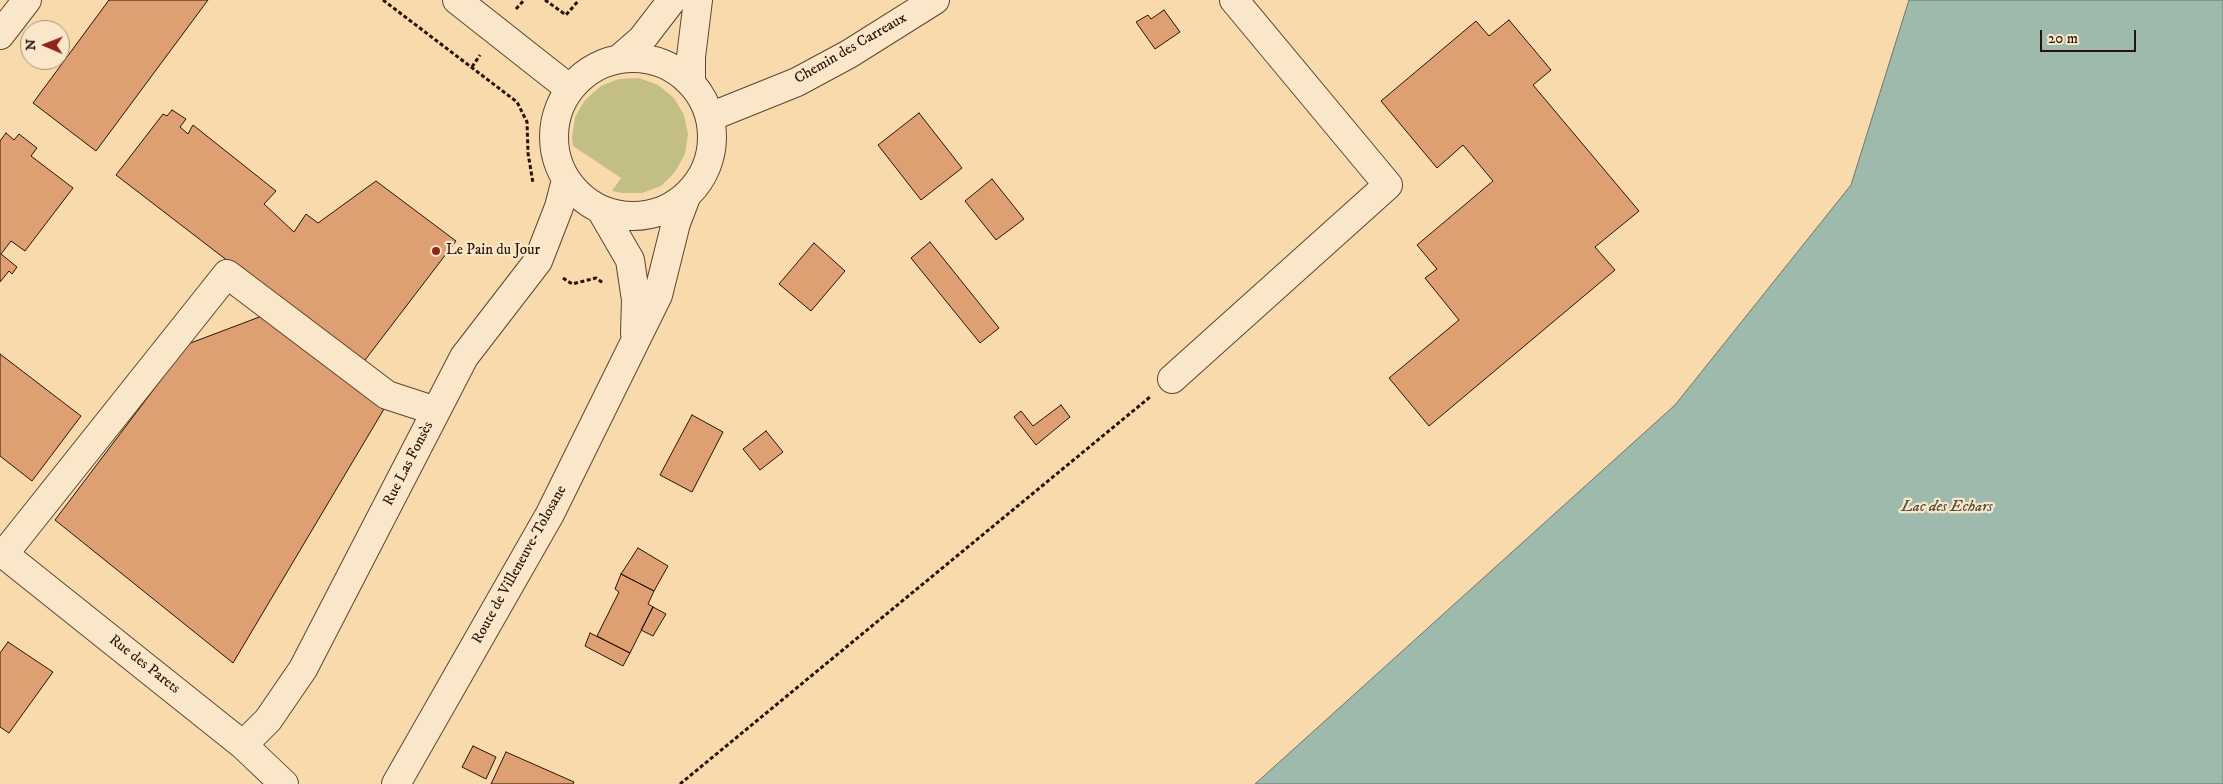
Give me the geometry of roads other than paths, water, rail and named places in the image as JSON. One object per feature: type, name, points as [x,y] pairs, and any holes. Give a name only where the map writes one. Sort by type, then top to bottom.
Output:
[{"type":"street","points":[[0,35],[28,0]]},
{"type":"street","points":[[457,0],[570,89]]},
{"type":"street","points":[[619,59],[642,39],[672,0]]},
{"type":"street","points":[[691,82],[691,57],[698,0]]},
{"type":"street","name":"Chemin des Carreaux","points":[[710,117],[806,77],[849,54],[935,0]]},
{"type":"street","points":[[1172,379],[1388,185],[1234,0]]},
{"type":"street","points":[[638,58],[658,62],[676,70],[691,82],[702,98],[710,117],[712,139],[709,161],[700,181],[686,197],[654,214],[618,215],[601,210],[582,198],[566,180],[558,162],[554,134],[560,106],[570,89],[584,75],[600,65],[619,59],[638,58]]},
{"type":"street","name":"Rue Las Fonsès","points":[[243,745],[268,720],[303,669],[464,357],[538,261],[559,206],[566,180]]},
{"type":"street","name":"Route de Villeneuve-Tolosane","points":[[396,784],[550,514],[658,295],[676,223],[686,197]]},
{"type":"street","name":"Route de Villeneuve-Tolosane","points":[[601,210],[630,260],[636,300],[635,340]]},
{"type":"street","points":[[2,552],[227,274],[387,394],[436,411]]},
{"type":"street","name":"Rue des Parets","points":[[2,552],[243,745],[284,784]]},
{"type":"water","name":"Lac des Echars","points":[[1909,0],[2223,0],[2223,784],[1255,784],[1675,405],[1851,185]]},
{"type":"place","name":"Le Pain du Jour","points":[[436,251]]}]
